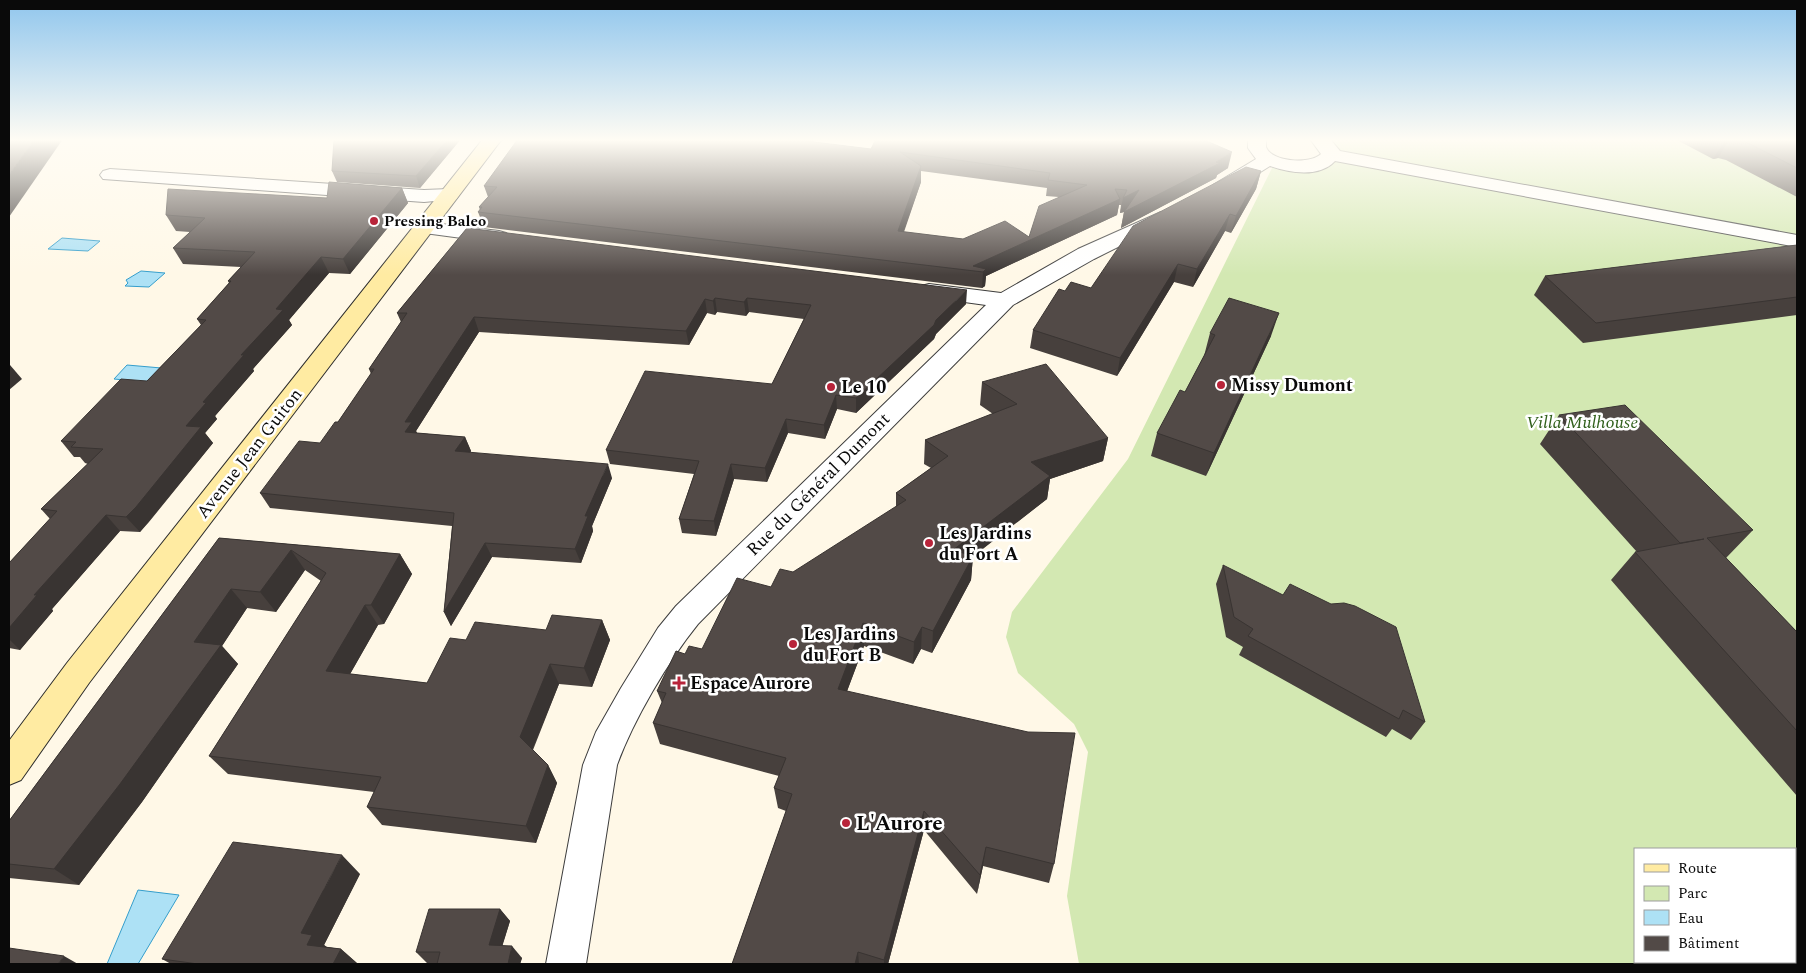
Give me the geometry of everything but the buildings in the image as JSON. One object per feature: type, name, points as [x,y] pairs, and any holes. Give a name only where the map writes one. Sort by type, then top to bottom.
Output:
[{"type":"main road","name":"Avenue Jean Guiton","points":[[9,769],[78,673],[457,184]]},
{"type":"street","points":[[251,184],[424,196],[449,195]]},
{"type":"street","name":"Rue du Général Dumont","points":[[566,964],[600,765],[608,743],[669,638],[687,615],[1005,300],[1093,251],[1222,188],[1226,184]]},
{"type":"street","points":[[1513,184],[1797,241]]},
{"type":"street","points":[[424,228],[518,239]]},
{"type":"street","points":[[908,288],[1005,300]]},
{"type":"green space","name":"Villa Mulhouse","points":[[1264,184],[1797,184],[1797,964],[1079,964],[1067,896],[1088,752],[1074,724],[1018,673],[1006,637],[1012,612],[1128,459]]},
{"type":"water","points":[[62,238],[100,241],[88,251],[48,249]]},
{"type":"water","points":[[141,271],[165,273],[149,287],[125,286],[128,283],[126,280]]},
{"type":"water","points":[[127,365],[173,369],[155,383],[114,379]]},
{"type":"water","points":[[138,890],[179,895],[138,964],[107,964]]},
{"type":"place","name":"Pressing Baleo","points":[[374,221]]},
{"type":"place","name":"Missy Dumont","points":[[1221,385]]},
{"type":"place","name":"Le 10","points":[[831,387]]},
{"type":"place","name":"Les Jardins du Fort A","points":[[929,543]]},
{"type":"place","name":"Les Jardins du Fort B","points":[[793,644]]},
{"type":"place","name":"Espace Aurore","points":[[679,683]]},
{"type":"place","name":"L'Aurore","points":[[846,823]]}]
